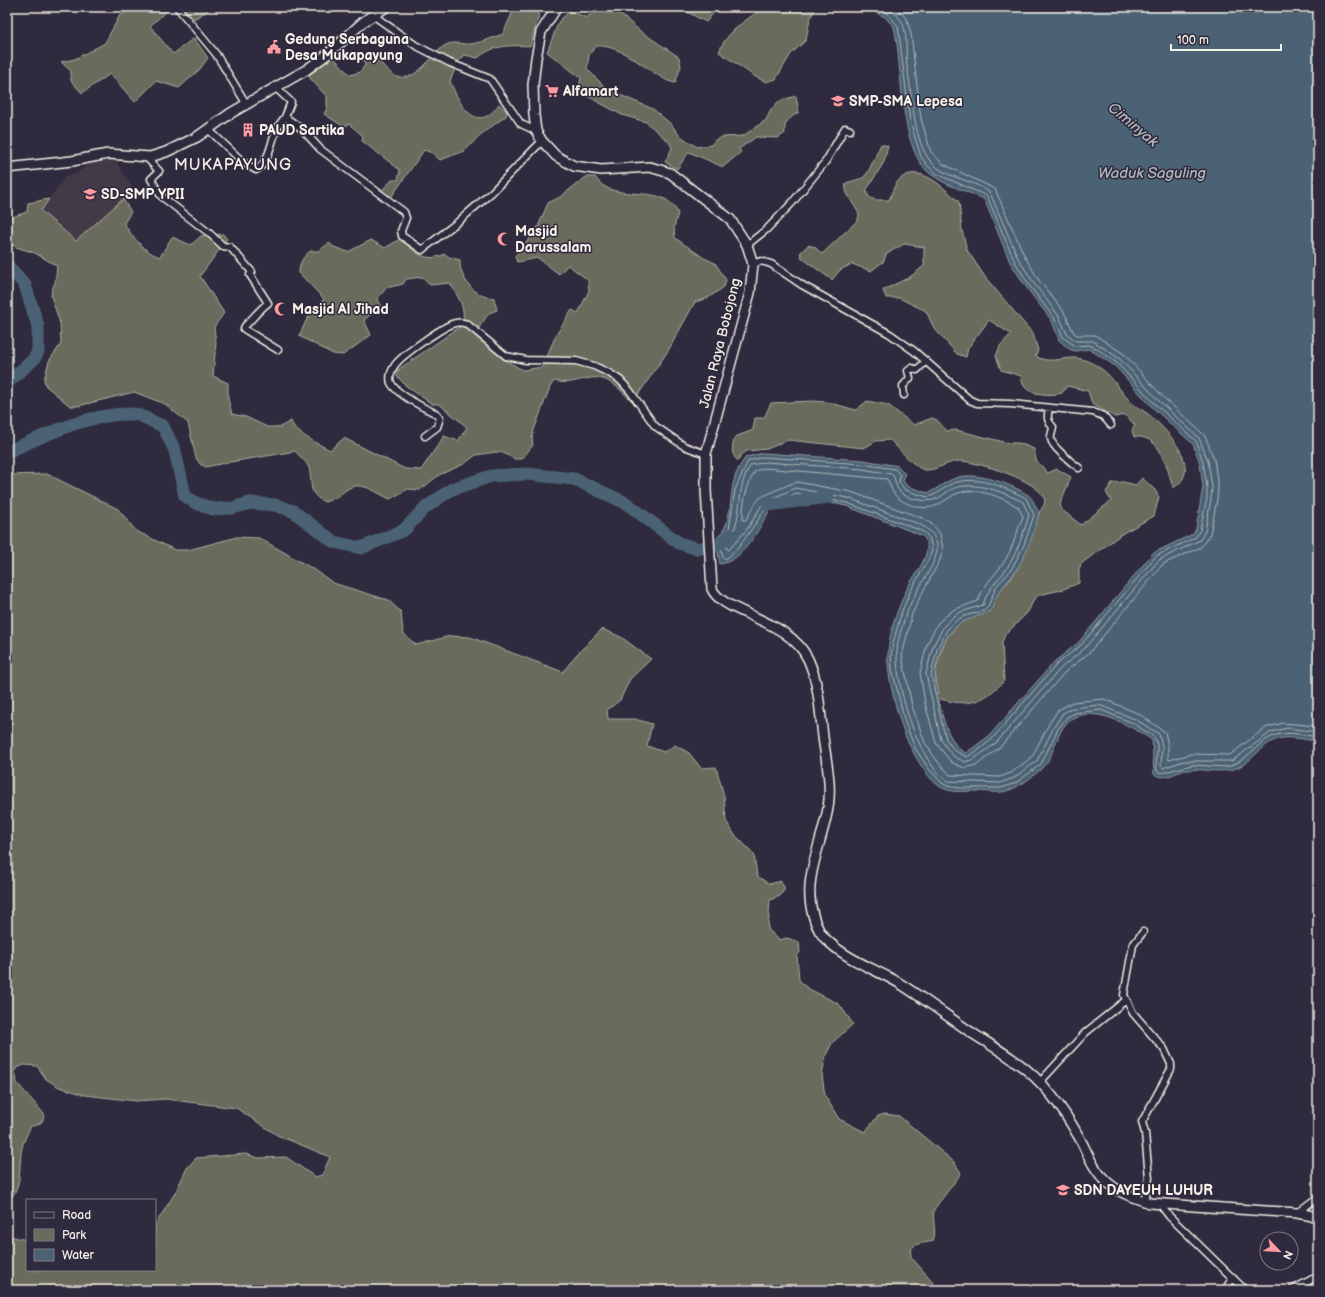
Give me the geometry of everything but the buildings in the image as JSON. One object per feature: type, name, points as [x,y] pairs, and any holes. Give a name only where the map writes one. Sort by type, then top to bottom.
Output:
[{"type":"main road","points":[[7,168],[72,161],[108,154],[157,156],[208,129],[306,70],[328,54],[349,34],[386,7]]},
{"type":"main road","name":"Jalan Raya Bobojong","points":[[557,7],[541,32],[537,45],[533,85],[536,131],[542,142],[556,156],[574,166],[601,170],[650,167],[670,173],[730,219],[747,245],[753,264],[750,293],[706,454],[706,490],[712,589],[715,595],[725,602],[764,620],[793,638],[805,653],[812,668],[818,697],[830,793],[826,818],[809,888],[813,916],[821,935],[847,955],[917,994],[1015,1061],[1041,1081],[1062,1110],[1104,1180],[1127,1195],[1144,1201],[1159,1203],[1297,1213],[1318,1217]]},
{"type":"street","points":[[177,7],[216,54],[247,105]]},
{"type":"street","points":[[373,16],[415,45],[450,63],[490,79],[521,124],[536,131]]},
{"type":"street","points":[[208,129],[244,163],[256,170],[260,168],[278,127],[286,117],[291,102],[276,88]]},
{"type":"street","points":[[286,117],[302,129],[320,149],[404,212],[406,218],[401,231],[402,236],[422,250],[460,221],[491,193],[542,142]]},
{"type":"street","points":[[747,245],[767,229],[789,207],[826,161],[845,128],[850,130]]},
{"type":"street","points":[[146,156],[158,171],[151,179],[161,196],[209,233],[223,246],[230,247],[252,272],[250,275],[268,303],[259,310],[244,329],[278,350]]},
{"type":"street","points":[[753,264],[761,261],[771,264],[802,285],[890,334],[914,351],[977,403],[1094,412],[1103,416],[1111,425]]},
{"type":"street","points":[[425,436],[437,427],[440,418],[395,388],[390,380],[392,371],[395,364],[410,351],[452,324],[460,322],[467,324],[506,356],[526,360],[576,361],[594,366],[609,373],[620,380],[630,391],[655,426],[684,446],[706,454]]},
{"type":"street","points":[[904,395],[903,386],[910,378],[908,372],[912,368],[917,370],[926,362]]},
{"type":"street","points":[[1049,408],[1047,416],[1048,422],[1053,427],[1050,437],[1052,442],[1066,458],[1079,468]]},
{"type":"street","points":[[1143,932],[1133,945],[1124,988],[1126,1000],[1133,1013],[1164,1049],[1172,1064],[1171,1069],[1142,1122],[1149,1178],[1144,1201]]},
{"type":"street","points":[[1041,1081],[1085,1033],[1126,1000]]},
{"type":"street","points":[[1297,1213],[1318,1197]]},
{"type":"street","points":[[1159,1203],[1169,1216],[1245,1290]]},
{"type":"street","points":[[1292,1290],[1318,1276]]},
{"type":"street","points":[[1225,1290],[1233,1277]]},
{"type":"shaded area","name":"SD-SMP YPII","points":[[112,155],[134,190],[76,241],[41,210],[65,177],[75,174],[94,160]]},
{"type":"green space","points":[[139,7],[171,7],[150,26],[173,54],[194,38],[208,58],[200,69],[179,88],[156,81],[135,102],[110,74],[82,93],[71,81],[71,71],[61,62],[75,59],[105,43],[120,15]]},
{"type":"green space","points":[[182,7],[213,7],[194,19]]},
{"type":"green space","points":[[515,7],[531,7],[539,15],[530,46],[509,46],[496,48],[489,50],[478,58],[465,55],[458,62],[450,81],[463,106],[473,116],[479,118],[485,117],[493,112],[499,104],[507,112],[506,116],[480,135],[465,151],[440,160],[432,153],[424,150],[392,196],[383,194],[382,190],[392,180],[398,180],[400,170],[362,141],[363,136],[349,124],[344,127],[324,114],[327,108],[327,97],[308,76],[333,57],[350,75],[360,72],[365,65],[363,58],[368,56],[373,57],[389,72],[398,77],[412,75],[418,72],[439,50],[447,44],[471,44],[503,34]]},
{"type":"green space","points":[[595,7],[612,7],[640,31],[679,57],[681,66],[675,83],[668,81],[624,53],[605,46],[596,46],[589,55],[587,69],[608,90],[653,109],[671,124],[679,135],[697,147],[711,145],[715,140],[722,137],[743,136],[766,120],[772,108],[782,100],[796,96],[799,112],[790,118],[786,123],[785,133],[778,138],[756,137],[739,149],[741,152],[723,167],[689,152],[677,169],[665,162],[672,148],[669,142],[646,122],[622,115],[578,91],[581,78],[547,52],[559,21],[570,11],[587,18]]},
{"type":"green space","points":[[678,7],[714,7],[715,11],[706,22]]},
{"type":"green space","points":[[765,7],[816,7],[810,19],[806,40],[791,54],[776,79],[766,82],[754,76],[719,52],[727,38],[738,26]]},
{"type":"green space","points":[[881,144],[888,146],[884,162],[866,191],[869,197],[875,200],[889,200],[894,187],[899,180],[907,175],[915,174],[923,175],[931,179],[947,190],[959,202],[962,230],[967,250],[985,277],[1033,334],[1038,350],[1036,356],[1045,360],[1081,359],[1097,366],[1105,371],[1131,402],[1156,421],[1173,439],[1180,450],[1184,461],[1185,471],[1182,480],[1173,488],[1165,462],[1157,446],[1143,437],[1134,437],[1132,431],[1135,425],[1125,415],[1115,417],[1092,404],[1088,391],[1067,386],[1062,393],[1036,393],[1024,386],[1021,376],[1001,370],[996,356],[1000,346],[1011,334],[989,320],[968,348],[966,357],[957,354],[934,328],[926,311],[899,298],[886,298],[883,290],[910,277],[924,266],[924,247],[904,244],[886,254],[884,261],[871,271],[852,264],[840,270],[832,280],[802,258],[800,253],[808,245],[815,247],[822,254],[858,220],[859,214],[846,191],[846,183],[863,178],[868,172]]},
{"type":"green space","points":[[586,177],[595,177],[603,186],[614,190],[625,193],[661,197],[671,203],[678,213],[674,228],[675,238],[704,258],[715,263],[726,280],[724,287],[708,298],[695,302],[668,351],[633,402],[614,385],[603,379],[591,378],[573,382],[554,381],[550,387],[534,430],[532,438],[533,445],[522,459],[515,459],[503,453],[496,452],[476,455],[464,464],[439,475],[420,490],[408,489],[390,499],[363,486],[357,486],[346,490],[325,502],[319,499],[313,492],[308,466],[295,451],[206,467],[200,464],[196,458],[188,423],[165,404],[134,392],[78,406],[70,406],[46,386],[44,380],[49,361],[61,344],[60,323],[51,296],[55,283],[57,266],[35,253],[16,247],[7,242],[7,212],[12,217],[27,212],[28,203],[49,199],[41,211],[76,241],[123,199],[131,212],[124,223],[135,239],[154,255],[160,257],[172,237],[191,245],[201,236],[223,234],[227,239],[200,276],[224,313],[214,327],[216,343],[213,376],[228,383],[228,399],[232,414],[246,417],[267,427],[280,427],[291,421],[302,434],[330,450],[344,438],[405,469],[421,470],[444,436],[458,441],[467,427],[439,404],[432,404],[405,385],[396,375],[399,369],[461,326],[463,320],[463,309],[456,293],[450,283],[430,285],[423,277],[406,279],[403,284],[386,288],[377,300],[381,306],[364,320],[371,335],[343,355],[333,354],[299,336],[307,319],[324,299],[299,273],[302,260],[310,251],[319,251],[329,243],[334,247],[348,252],[371,240],[385,248],[400,239],[416,252],[426,257],[432,258],[445,254],[449,257],[460,260],[461,270],[468,284],[481,295],[494,298],[497,310],[489,313],[474,335],[504,360],[523,370],[542,367],[556,335],[572,310],[578,313],[589,291],[588,280],[568,265],[559,274],[538,258],[517,262],[515,256],[537,229],[548,203],[560,197]]},
{"type":"green space","points":[[812,401],[827,402],[856,410],[867,401],[888,405],[914,425],[932,418],[937,420],[947,431],[956,430],[1008,443],[1019,443],[1034,449],[1036,460],[1048,473],[1057,469],[1071,477],[1060,504],[1062,510],[1081,525],[1111,501],[1106,492],[1112,483],[1123,482],[1136,485],[1142,478],[1155,490],[1159,497],[1154,516],[1123,533],[1082,563],[1079,569],[1079,583],[1061,590],[1039,595],[1034,599],[1028,612],[1005,635],[1002,642],[1004,681],[989,694],[968,703],[940,699],[935,674],[940,654],[947,637],[960,623],[992,609],[996,597],[1013,576],[1020,564],[1045,500],[1039,491],[1020,479],[993,468],[969,462],[956,461],[938,468],[929,470],[921,469],[890,440],[876,441],[864,448],[788,440],[767,449],[747,451],[741,455],[738,461],[735,458],[732,450],[735,437],[753,430],[755,418],[764,418],[771,403]]},
{"type":"green space","points":[[47,474],[118,509],[136,531],[175,550],[188,550],[237,537],[259,538],[315,570],[333,583],[388,600],[401,612],[403,633],[416,645],[450,636],[470,637],[563,672],[576,655],[602,629],[621,637],[651,659],[630,679],[620,700],[607,710],[608,719],[635,719],[652,724],[647,746],[664,752],[675,745],[689,753],[701,768],[716,767],[724,796],[726,821],[734,834],[754,854],[757,876],[769,884],[781,881],[785,889],[780,896],[770,900],[768,929],[779,940],[787,938],[799,942],[800,952],[797,956],[799,980],[807,988],[839,1004],[853,1024],[832,1043],[826,1055],[822,1075],[825,1096],[839,1119],[865,1132],[878,1116],[885,1114],[899,1116],[954,1162],[961,1173],[934,1210],[935,1233],[933,1241],[917,1244],[911,1252],[911,1257],[934,1283],[931,1290],[7,1290],[7,1237],[9,1236],[26,1240],[26,1271],[156,1271],[156,1223],[175,1193],[187,1168],[196,1158],[246,1154],[258,1158],[286,1157],[315,1177],[322,1175],[330,1157],[277,1135],[236,1108],[165,1099],[136,1101],[85,1095],[59,1087],[46,1079],[37,1066],[24,1065],[15,1069],[17,1083],[45,1115],[40,1124],[31,1126],[26,1137],[21,1151],[20,1174],[16,1189],[13,1196],[7,1202],[7,475]]},
{"type":"water","name":"Waduk Saguling","points":[[864,7],[1318,7],[1318,741],[1295,738],[1278,739],[1268,744],[1244,764],[1227,771],[1188,770],[1163,777],[1154,774],[1152,740],[1125,724],[1105,716],[1085,715],[1075,717],[1064,726],[1051,755],[1043,767],[1013,789],[999,792],[948,790],[935,783],[918,761],[903,730],[895,704],[889,676],[888,654],[890,638],[906,591],[926,555],[927,542],[923,536],[846,506],[796,496],[776,509],[770,510],[750,543],[729,562],[720,564],[716,540],[723,531],[728,518],[733,484],[736,475],[746,457],[764,453],[863,460],[898,466],[905,474],[903,481],[907,486],[928,493],[959,477],[975,476],[1004,483],[1030,496],[1039,513],[1032,537],[1022,560],[995,598],[992,609],[965,621],[955,628],[947,637],[937,659],[935,676],[937,695],[943,719],[953,741],[966,753],[989,736],[1055,661],[1078,643],[1153,553],[1193,534],[1196,529],[1203,487],[1200,463],[1193,444],[1152,407],[1115,366],[1089,349],[1075,351],[1069,349],[1059,340],[1052,321],[1026,287],[1010,262],[984,199],[935,177],[929,173],[919,161],[912,144],[903,104],[894,27],[885,17]]},
{"type":"waterway","points":[[7,265],[25,285],[38,326],[38,352],[33,360],[7,383]]},
{"type":"waterway","points":[[7,452],[52,432],[83,421],[99,417],[136,414],[163,426],[175,451],[185,496],[196,503],[213,509],[233,508],[250,503],[275,505],[293,511],[334,542],[361,548],[404,530],[425,508],[452,489],[491,476],[527,474],[574,479],[626,503],[679,543],[698,549],[721,543],[731,535]]},
{"type":"waterway","points":[[768,505],[828,497]]},
{"type":"place","name":"Gedung Serbaguna Desa Mukapayung","points":[[274,47]]},
{"type":"place","name":"Alfamart","points":[[552,91]]},
{"type":"place","name":"SMP-SMA Lepesa","points":[[838,101]]},
{"type":"place","name":"PAUD Sartika","points":[[248,130]]},
{"type":"place","name":"SD-SMP YPII","points":[[90,194]]},
{"type":"place","name":"Masjid Darussalam","points":[[504,239]]},
{"type":"place","name":"Masjid Al Jihad","points":[[281,309]]},
{"type":"place","name":"SDN DAYEUH LUHUR","points":[[1063,1190]]},
{"type":"district","name":"MUKAPAYUNG","points":[[233,165]]},
{"type":"water label","name":"Ciminyak","points":[[1133,125]]}]
